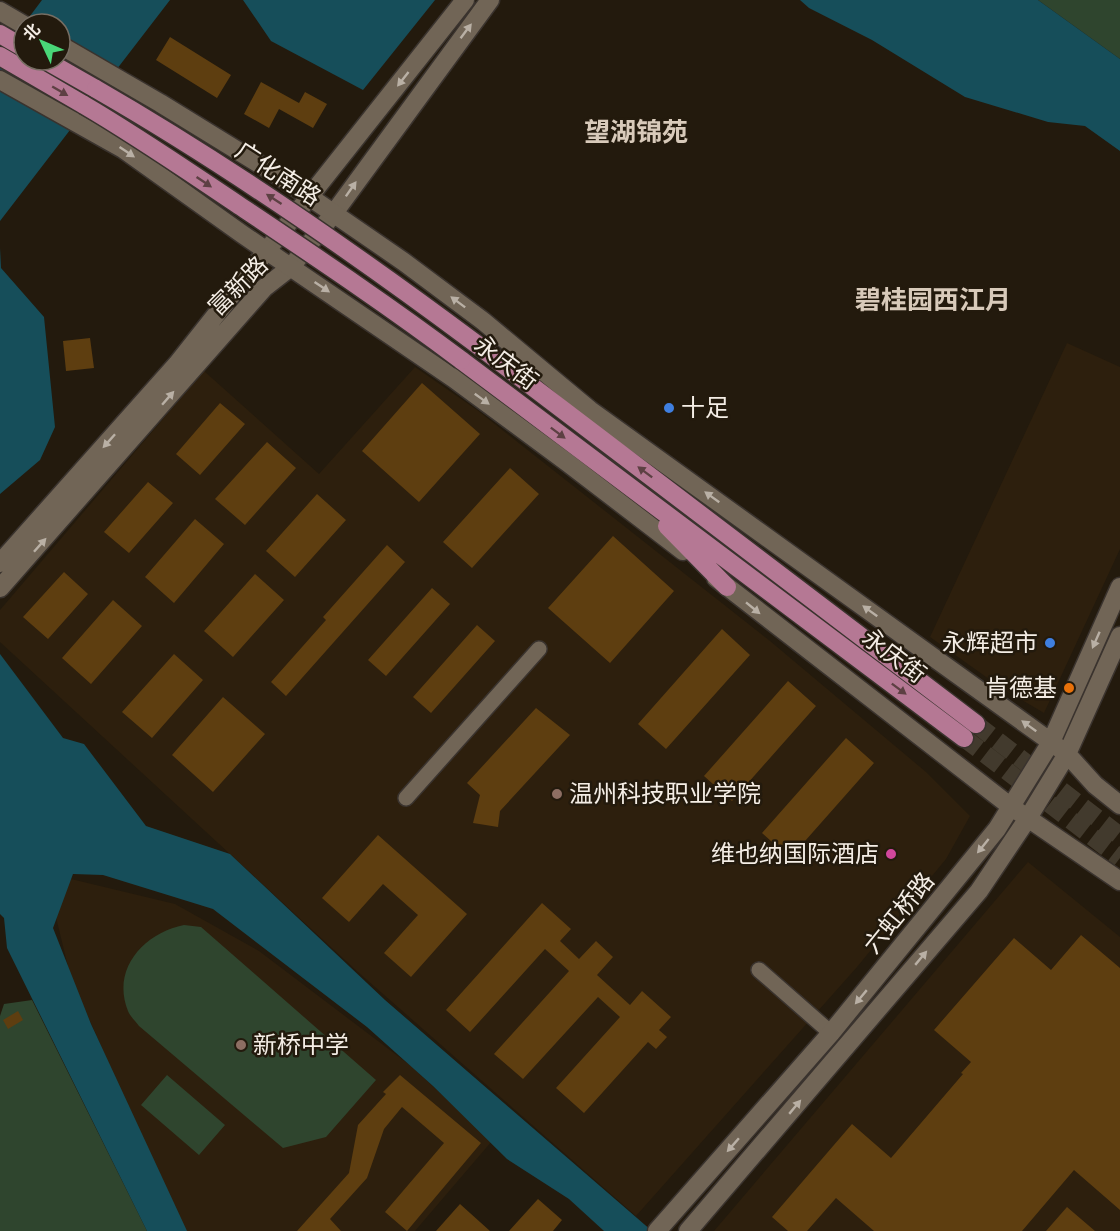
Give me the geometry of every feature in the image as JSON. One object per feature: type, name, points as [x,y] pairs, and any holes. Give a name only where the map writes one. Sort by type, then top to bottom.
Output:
[{"type":"main road","name":"富新路","points":[[0,563],[177,364],[465,0]]},
{"type":"main road","name":"富新路","points":[[0,588],[264,288],[291,267],[334,213],[490,0]]},
{"type":"main road","points":[[72,52],[261,165],[404,262],[483,321],[590,410],[1051,742],[1066,754],[1095,785],[1120,805]]},
{"type":"main road","name":"永庆街","points":[[0,56],[116,124],[404,317],[964,738]]},
{"type":"main road","name":"广化南路","points":[[66,72],[152,122],[309,222],[475,344]]},
{"type":"main road","points":[[0,80],[123,149],[453,378],[568,463],[1010,806],[1120,881]]},
{"type":"main road","name":"永庆街","points":[[475,344],[976,724]]},
{"type":"main road","points":[[621,480],[727,587]]},
{"type":"main road","name":"六虹桥路","points":[[658,1230],[831,1033],[997,829],[1051,742],[1120,587]]},
{"type":"main road","name":"六虹桥路","points":[[688,1231],[979,891],[1028,818],[1066,754],[1120,636]]},
{"type":"street","points":[[406,798],[539,650]]},
{"type":"street","points":[[759,970],[831,1033]]},
{"type":"shaded area","points":[[1067,343],[1120,367],[1120,549],[1044,713],[1003,689],[930,637]]},
{"type":"shaded area","name":"温州科技职业学院","points":[[415,367],[477,410],[770,641],[926,772],[970,816],[946,859],[857,967],[636,1216],[358,972],[0,642],[0,610],[204,371],[319,474]]},
{"type":"shaded area","points":[[1028,862],[1120,937],[1120,1231],[714,1231]]},
{"type":"shaded area","name":"新桥中学","points":[[71,879],[175,904],[259,951],[411,1066],[492,1141],[415,1231],[186,1231],[161,1184],[70,975],[54,909]]},
{"type":"green space","points":[[1038,0],[1120,0],[1120,59]]},
{"type":"green space","points":[[184,925],[201,927],[376,1080],[326,1137],[283,1148],[139,1026],[130,1015],[124,996],[124,981],[135,955],[156,936]]},
{"type":"green space","points":[[32,1000],[147,1231],[0,1231],[0,1016],[4,1004]]},
{"type":"green space","points":[[167,1075],[225,1125],[199,1155],[141,1105]]},
{"type":"water","points":[[42,0],[170,0],[0,221],[0,58],[12,41],[12,72],[72,72],[72,12],[33,12]]},
{"type":"water","points":[[243,0],[435,0],[363,90],[271,41]]},
{"type":"water","points":[[800,0],[1038,0],[1120,59],[1120,151],[1085,126],[1048,122],[965,97],[872,40],[809,8]]},
{"type":"water","points":[[0,248],[1,268],[44,317],[55,427],[40,460],[0,494]]},
{"type":"water","points":[[0,654],[63,738],[84,744],[146,826],[230,854],[385,1000],[652,1231],[604,1231],[569,1199],[507,1159],[433,1086],[367,1027],[213,909],[103,875],[73,874],[53,928],[91,1024],[187,1231],[147,1231],[7,948],[4,918],[0,914]]},
{"type":"building","points":[[170,37],[231,75],[217,98],[156,60]]},
{"type":"building","points":[[261,82],[299,103],[305,92],[327,104],[313,128],[279,109],[269,128],[244,114]]},
{"type":"building","points":[[90,338],[94,368],[66,371],[63,341]]},
{"type":"building","points":[[422,383],[480,434],[419,502],[362,451]]},
{"type":"building","points":[[220,403],[245,424],[200,475],[176,454]]},
{"type":"building","points":[[267,442],[296,468],[245,525],[215,499]]},
{"type":"building","points":[[510,468],[539,494],[472,568],[443,542]]},
{"type":"building","points":[[148,482],[173,503],[129,553],[104,532]]},
{"type":"building","points":[[317,494],[346,520],[295,577],[266,551]]},
{"type":"building","points":[[195,519],[224,544],[174,603],[145,577]]},
{"type":"building","points":[[613,536],[674,591],[610,663],[548,608]]},
{"type":"building","points":[[387,545],[405,562],[286,696],[271,682],[326,620],[323,617]]},
{"type":"building","points":[[64,572],[88,594],[48,639],[23,617]]},
{"type":"building","points":[[255,574],[284,600],[233,657],[204,631]]},
{"type":"building","points":[[432,588],[450,604],[386,676],[368,660]]},
{"type":"building","points":[[113,600],[142,626],[91,684],[62,658]]},
{"type":"building","points":[[477,625],[495,641],[431,713],[413,697]]},
{"type":"building","points":[[722,629],[750,655],[666,749],[638,724]]},
{"type":"building","points":[[174,654],[203,680],[152,738],[122,712]]},
{"type":"building","points":[[788,681],[816,706],[732,801],[704,776]]},
{"type":"building","points":[[223,697],[265,734],[213,792],[172,755]]},
{"type":"building","points":[[536,708],[570,735],[500,811],[498,827],[473,823],[480,795],[467,783]]},
{"type":"building","points":[[846,738],[874,763],[790,858],[762,833]]},
{"type":"building","points":[[378,835],[467,914],[411,977],[384,953],[418,915],[383,884],[349,922],[322,898]]},
{"type":"building","points":[[542,903],[571,929],[560,941],[579,959],[596,941],[613,957],[597,975],[630,1005],[642,991],[671,1017],[659,1030],[667,1037],[656,1049],[648,1042],[584,1113],[556,1088],[620,1017],[598,997],[523,1079],[494,1054],[569,971],[545,949],[470,1032],[446,1010]]},
{"type":"building","points":[[1081,935],[1120,968],[1120,1210],[1074,1170],[1022,1231],[874,1231],[836,1198],[807,1231],[788,1231],[772,1217],[852,1124],[891,1158],[971,1062],[934,1030],[1014,938],[1051,970]]},
{"type":"building","points":[[18,1011],[23,1020],[8,1029],[3,1020]]},
{"type":"building","points":[[400,1075],[481,1143],[407,1231],[385,1212],[444,1143],[402,1107],[384,1129],[367,1178],[330,1219],[341,1231],[297,1231],[349,1173],[358,1125],[386,1094],[383,1092]]},
{"type":"building","points":[[538,1199],[562,1220],[553,1231],[509,1231]]},
{"type":"building","points":[[460,1204],[490,1231],[436,1231]]},
{"type":"building","points":[[1067,1207],[1095,1231],[1046,1231]]},
{"type":"tunnel","points":[[976,724],[1120,836]]},
{"type":"tunnel","points":[[964,738],[1120,858]]},
{"type":"place","name":"十足","points":[[669,408]]},
{"type":"place","name":"永辉超市","points":[[1050,643]]},
{"type":"place","name":"肯德基","points":[[1069,688]]},
{"type":"place","name":"温州科技职业学院","points":[[557,794]]},
{"type":"place","name":"维也纳国际酒店","points":[[891,854]]},
{"type":"place","name":"新桥中学","points":[[241,1045]]},
{"type":"district","name":"望湖锦苑","points":[[636,132]]},
{"type":"district","name":"碧桂园西江月","points":[[933,300]]}]
